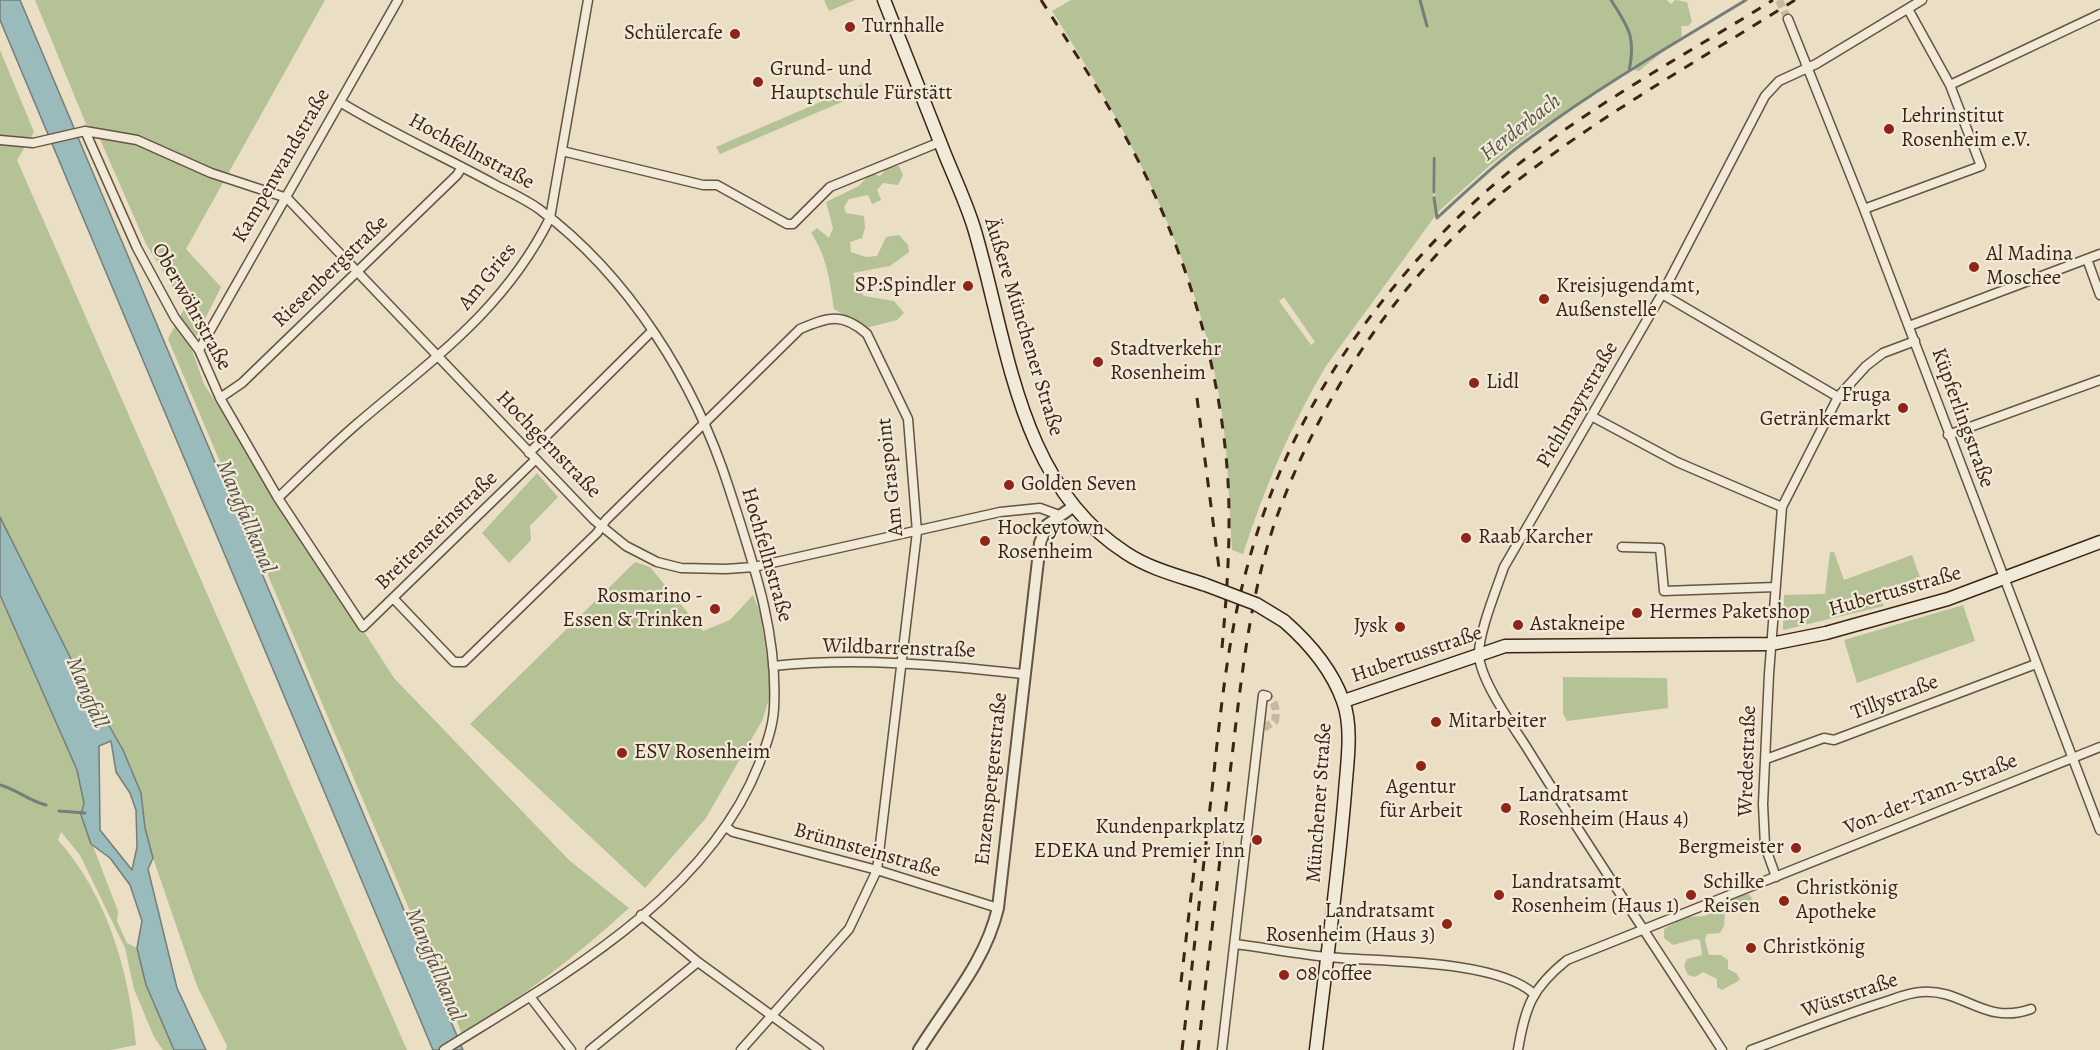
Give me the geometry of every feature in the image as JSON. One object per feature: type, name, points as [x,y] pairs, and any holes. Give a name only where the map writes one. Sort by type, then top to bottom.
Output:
[{"type":"main road","name":"Äußere Münchener Straße","points":[[884,0],[973,225],[1030,430],[1050,472],[1074,506],[1101,534],[1126,554],[1149,566],[1256,604],[1284,621],[1305,640],[1344,702]]},
{"type":"main road","name":"Hubertusstraße","points":[[1344,702],[1505,646],[1771,644],[1863,624],[1948,599],[2100,542]]},
{"type":"main road","name":"Münchener Straße","points":[[1316,1050],[1347,761],[1344,702]]},
{"type":"street","name":"Kampenwandstraße","points":[[199,350],[398,0]]},
{"type":"street","name":"Am Gries","points":[[278,498],[357,424],[438,357],[484,315],[539,241],[550,218],[588,0]]},
{"type":"street","name":"Pichlmayrstraße","points":[[1479,654],[1488,615],[1504,567],[1593,417],[1662,294],[1765,96],[1779,81],[1807,68],[1922,0]]},
{"type":"street","points":[[1864,208],[1981,166],[1950,85],[1908,9]]},
{"type":"street","points":[[1950,85],[2100,14]]},
{"type":"street","name":"Küpferlingstraße","points":[[1788,19],[1864,208],[1948,435],[2100,830]]},
{"type":"street","name":"Hochfellnstraße","points":[[340,102],[538,208],[597,261],[652,331],[704,422],[721,464],[762,595],[774,666],[774,711],[766,746],[753,780],[726,827],[698,862],[641,915],[580,964],[531,998],[444,1050]]},
{"type":"street","points":[[0,140],[33,143],[83,131]]},
{"type":"street","name":"Hochgernstraße","points":[[83,131],[137,140],[211,172],[287,198],[532,457],[601,526],[641,555],[681,568],[754,567],[1009,511],[1040,508],[1059,515]]},
{"type":"street","name":"Oberwöhrstraße","points":[[83,131],[137,248],[175,318],[199,350],[220,398],[278,498],[363,627]]},
{"type":"street","points":[[562,151],[703,185],[717,185],[787,224],[793,224],[830,187],[940,142]]},
{"type":"street","name":"Riesenbergstraße","points":[[220,398],[242,383],[357,273],[462,167]]},
{"type":"street","points":[[1909,326],[2100,254]]},
{"type":"street","points":[[2087,260],[2100,295]]},
{"type":"street","points":[[1662,294],[1838,398]]},
{"type":"street","name":"Am Graspoint","points":[[393,598],[454,662],[464,662],[800,329],[829,317],[855,324],[867,334],[880,356],[908,419],[917,531],[877,870],[849,929],[741,1050]]},
{"type":"street","name":"Breitensteinstraße","points":[[363,627],[532,457],[652,331]]},
{"type":"street","points":[[1593,417],[1677,462],[1782,507],[1838,398],[1866,366],[1883,353],[1915,341]]},
{"type":"street","points":[[1948,435],[2100,380]]},
{"type":"street","name":"Enzenspergerstraße","points":[[919,1050],[983,955],[992,934],[998,908],[1023,674],[1040,543],[1047,525],[1074,506]]},
{"type":"street","name":"Wredestraße","points":[[1776,877],[1763,832],[1771,644],[1782,507]]},
{"type":"street","points":[[1622,547],[1660,548],[1664,591],[1775,587]]},
{"type":"street","points":[[1479,654],[1494,694],[1509,719],[1722,1050]]},
{"type":"street","name":"Wildbarrenstraße","points":[[774,666],[828,663],[902,664],[1023,674]]},
{"type":"street","name":"Tillystraße","points":[[1766,759],[1824,738],[1834,740],[2036,664]]},
{"type":"street","points":[[1222,1050],[1262,729],[1263,695],[1267,696]]},
{"type":"street","name":"Von-der-Tann-Straße","points":[[1533,993],[1567,960],[2100,747]]},
{"type":"street","name":"Brünnsteinstraße","points":[[726,827],[733,832],[877,870],[998,908]]},
{"type":"street","points":[[641,915],[698,962],[819,1050]]},
{"type":"street","points":[[1236,944],[1327,957],[1408,961],[1507,977],[1533,993],[1521,1028],[1518,1050]]},
{"type":"street","points":[[590,1050],[698,962]]},
{"type":"street","name":"Wüststraße","points":[[1751,1050],[1858,1010],[1922,992],[1951,996],[1997,1014],[2012,1015],[2031,1009]]},
{"type":"street","points":[[531,998],[571,1050]]},
{"type":"green space","points":[[35,0],[325,0],[186,249],[221,287],[191,347],[204,384],[394,678],[570,861],[629,908],[548,975],[462,1034],[168,339],[185,307],[146,244],[96,130],[86,124]]},
{"type":"green space","points":[[824,0],[855,0],[829,11]]},
{"type":"green space","points":[[1071,0],[1667,0],[1671,4],[1675,0],[1687,2],[1692,22],[1688,26],[1681,26],[1682,36],[1639,71],[1635,70],[1635,65],[1529,135],[1488,167],[1438,212],[1326,366],[1313,388],[1279,458],[1243,554],[1232,550],[1223,419],[1209,346],[1177,245],[1133,150],[1052,11]],"holes":[[[1435,156],[1436,193],[1433,197],[1432,157]],[[1284,297],[1315,342],[1311,345],[1279,301]]]},
{"type":"green space","points":[[0,50],[34,132],[17,160],[407,1050],[226,1050],[227,1046],[197,986],[153,858],[123,750],[71,659],[0,517]]},
{"type":"green space","points":[[862,84],[865,92],[720,154],[716,147]]},
{"type":"green space","points":[[899,166],[903,175],[898,185],[883,183],[877,190],[881,200],[872,204],[868,195],[849,199],[844,207],[846,213],[864,216],[865,228],[862,238],[850,242],[851,252],[866,257],[877,256],[886,237],[899,235],[908,245],[909,252],[890,266],[853,273],[857,288],[864,296],[894,301],[904,313],[897,320],[866,328],[834,309],[824,260],[811,233],[817,228],[829,238],[833,228],[826,202],[859,186],[871,173],[880,176],[888,167]]},
{"type":"green space","points":[[537,473],[558,497],[530,526],[531,540],[509,563],[482,533]]},
{"type":"green space","points":[[1830,552],[1834,552],[1844,580],[1912,555],[1920,577],[1879,591],[1884,606],[1783,630],[1784,595],[1825,594]]},
{"type":"green space","name":"ESV Rosenheim","points":[[635,562],[650,567],[703,631],[730,620],[753,595],[760,613],[772,690],[762,721],[706,818],[645,888],[470,724]]},
{"type":"green space","points":[[0,595],[77,770],[84,803],[81,815],[118,911],[117,921],[127,943],[137,948],[146,985],[174,1050],[163,1050],[154,1037],[134,989],[125,948],[80,855],[61,832],[58,840],[90,885],[113,936],[128,990],[136,1045],[111,1050],[0,1050]]},
{"type":"green space","points":[[1963,605],[1975,641],[1857,683],[1844,640]]},
{"type":"green space","points":[[1563,677],[1667,678],[1668,708],[1567,721],[1563,714]]},
{"type":"green space","points":[[1749,894],[1753,900],[1753,910],[1743,908],[1725,913],[1724,926],[1720,933],[1707,934],[1705,940],[1709,955],[1721,955],[1728,960],[1728,969],[1737,974],[1740,980],[1722,990],[1717,987],[1717,979],[1703,972],[1695,977],[1688,975],[1684,966],[1687,959],[1702,955],[1700,940],[1695,939],[1673,945],[1664,938],[1664,929],[1685,917],[1705,916],[1737,896]]},
{"type":"water","points":[[0,0],[20,0],[463,1050],[433,1050],[0,20]]},
{"type":"water","name":"Mangfall","points":[[0,517],[71,659],[123,750],[141,793],[145,828],[153,858],[148,869],[177,988],[206,1050],[174,1050],[146,985],[137,948],[142,921],[130,885],[110,858],[91,844],[81,815],[84,803],[77,770],[0,595]],"holes":[[[111,741],[116,772],[130,793],[136,810],[137,847],[132,870],[100,830],[99,746]]]},
{"type":"waterway","points":[[1420,0],[1427,26]]},
{"type":"waterway","points":[[1611,0],[1629,33],[1632,50],[1629,71]]},
{"type":"waterway","name":"Herderbach","points":[[1434,198],[1437,218],[1484,175],[1534,135],[1639,65],[1746,0]]},
{"type":"waterway","points":[[1434,158],[1434,192]]},
{"type":"waterway","points":[[0,785],[46,805]]},
{"type":"waterway","points":[[59,811],[85,813]]},
{"type":"tunnel","points":[[1779,0],[1788,19]]},
{"type":"tunnel","points":[[1264,728],[1275,721],[1276,717],[1274,704],[1267,696]]},
{"type":"railway","points":[[1041,0],[1099,91],[1131,147],[1168,225],[1197,309],[1217,395],[1228,481],[1228,564],[1222,648]]},
{"type":"railway","points":[[1182,1050],[1222,699],[1235,618],[1265,509],[1287,455],[1314,403],[1344,354],[1415,262],[1455,220],[1498,181],[1530,155],[1597,108],[1773,0]]},
{"type":"railway","points":[[1198,1050],[1240,690],[1248,632],[1260,574],[1276,519],[1295,472],[1342,381],[1370,338],[1434,258],[1470,221],[1508,188],[1612,113],[1795,0]]},
{"type":"railway","points":[[1197,398],[1219,568]]},
{"type":"railway","points":[[1181,982],[1197,845]]},
{"type":"place","name":"Turnhalle","points":[[850,27]]},
{"type":"place","name":"Schülercafe","points":[[735,34]]},
{"type":"place","name":"Grund- und Hauptschule Fürstätt","points":[[758,82]]},
{"type":"place","name":"Lehrinstitut Rosenheim e.V.","points":[[1889,129]]},
{"type":"place","name":"Al Madina Moschee","points":[[1974,267]]},
{"type":"place","name":"SP:Spindler","points":[[968,286]]},
{"type":"place","name":"Kreisjugendamt, Außenstelle","points":[[1544,299]]},
{"type":"place","name":"Stadtverkehr Rosenheim","points":[[1098,362]]},
{"type":"place","name":"Lidl","points":[[1474,383]]},
{"type":"place","name":"Fruga Getränkemarkt","points":[[1903,408]]},
{"type":"place","name":"Golden Seven","points":[[1009,485]]},
{"type":"place","name":"Raab Karcher","points":[[1466,538]]},
{"type":"place","name":"Hockeytown Rosenheim","points":[[985,541]]},
{"type":"place","name":"Rosmarino - Essen & Trinken","points":[[715,609]]},
{"type":"place","name":"Hermes Paketshop","points":[[1637,613]]},
{"type":"place","name":"Astakneipe","points":[[1518,625]]},
{"type":"place","name":"Jysk","points":[[1400,627]]},
{"type":"place","name":"Mitarbeiter","points":[[1436,722]]},
{"type":"place","name":"ESV Rosenheim","points":[[622,753]]},
{"type":"place","name":"Agentur für Arbeit","points":[[1421,766]]},
{"type":"place","name":"Landratsamt Rosenheim (Haus 4)","points":[[1506,808]]},
{"type":"place","name":"Kundenparkplatz EDEKA und Premier Inn","points":[[1257,840]]},
{"type":"place","name":"Bergmeister","points":[[1796,848]]},
{"type":"place","name":"Landratsamt Rosenheim (Haus 1)","points":[[1499,895]]},
{"type":"place","name":"Schilke Reisen","points":[[1691,895]]},
{"type":"place","name":"Christkönig Apotheke","points":[[1784,901]]},
{"type":"place","name":"Landratsamt Rosenheim (Haus 3)","points":[[1447,924]]},
{"type":"place","name":"Christkönig","points":[[1751,948]]},
{"type":"place","name":"08 coffee","points":[[1284,975]]},
{"type":"water label","name":"Mangfallkanal","points":[[245,517]]},
{"type":"water label","name":"Mangfallkanal","points":[[434,965]]}]
